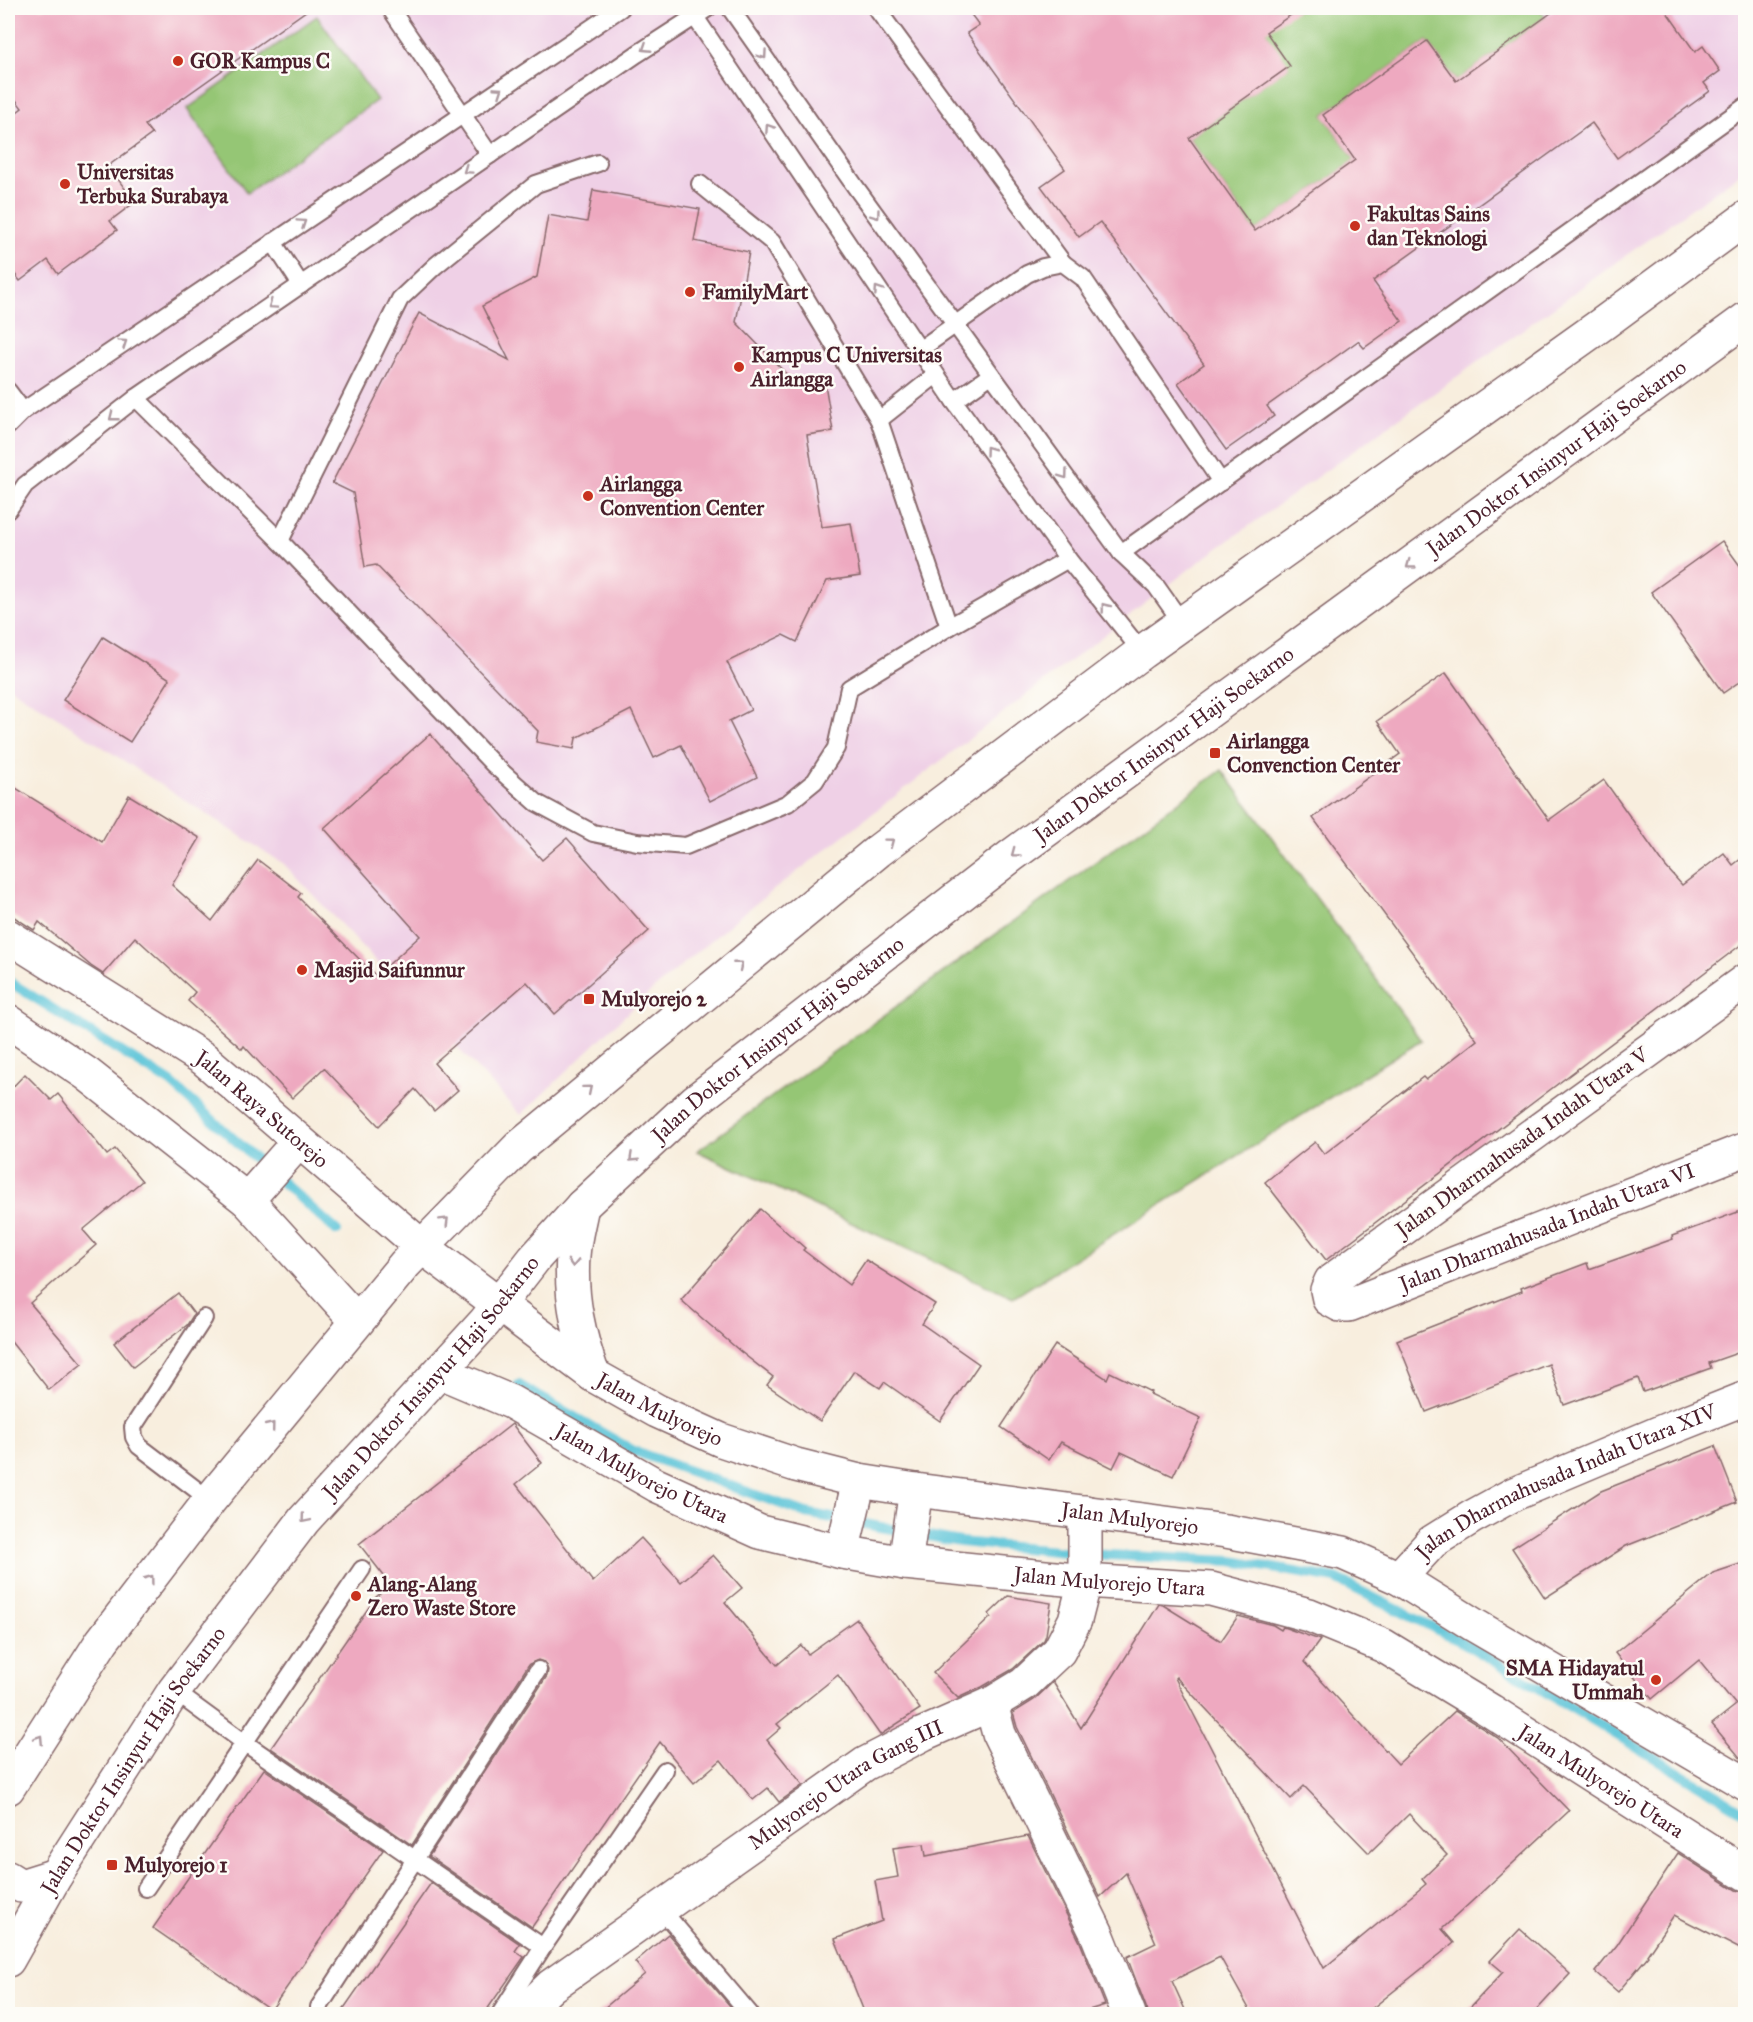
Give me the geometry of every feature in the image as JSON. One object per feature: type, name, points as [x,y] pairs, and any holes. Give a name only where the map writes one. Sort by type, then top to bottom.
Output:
[{"type":"main road","points":[[8,1788],[102,1641],[210,1500],[413,1255],[518,1148],[878,851],[1142,652],[1605,322],[1746,218]]},
{"type":"main road","name":"Jalan Doktor Insinyur Haji Soekarno","points":[[8,1960],[56,1875],[174,1691],[304,1520],[492,1314],[534,1259],[582,1206],[695,1101],[1011,856],[1746,320]]},
{"type":"main road","name":"Jalan Raya Sutorejo","points":[[8,936],[204,1059],[293,1148],[413,1255],[492,1314]]},
{"type":"main road","name":"Jalan Dharmahusada Indah Utara V","points":[[1349,1305],[1340,1305],[1329,1299],[1327,1290],[1331,1281],[1746,980]]},
{"type":"main road","points":[[8,1021],[87,1074],[250,1196],[365,1312]]},
{"type":"main road","points":[[250,1196],[293,1148]]},
{"type":"main road","name":"Jalan Dharmahusada Indah Utara VI","points":[[1349,1305],[1746,1149]]},
{"type":"main road","points":[[582,1206],[573,1254],[572,1288],[581,1341],[593,1375]]},
{"type":"main road","name":"Jalan Mulyorejo","points":[[492,1314],[657,1411],[721,1440],[796,1465],[857,1489],[1084,1518],[1226,1531],[1343,1553],[1398,1578],[1746,1784]]},
{"type":"main road","name":"Jalan Mulyorejo Utara","points":[[449,1362],[511,1402],[656,1485],[760,1532],[844,1541],[906,1553],[1084,1571],[1211,1589],[1309,1615],[1384,1646],[1491,1711],[1746,1874]]},
{"type":"main road","name":"Jalan Dharmahusada Indah Utara XIV","points":[[1398,1578],[1432,1542],[1514,1494],[1746,1398]]},
{"type":"main road","points":[[844,1541],[857,1489]]},
{"type":"main road","points":[[906,1553],[915,1498]]},
{"type":"main road","name":"Mulyorejo Utara Gang III","points":[[522,2014],[551,1986],[865,1764],[923,1734],[991,1704],[1024,1684],[1059,1651],[1075,1620],[1084,1571],[1084,1518]]},
{"type":"main road","points":[[991,1704],[999,1734],[1097,1935],[1129,2014]]},
{"type":"main road","points":[[8,1878],[21,1886],[56,1875]]},
{"type":"lane","points":[[390,8],[490,155]]},
{"type":"lane","points":[[8,426],[23,411],[621,8]]},
{"type":"lane","points":[[730,8],[857,189],[1121,553],[1156,586],[1183,624]]},
{"type":"lane","points":[[876,8],[1062,263],[1083,278],[1094,292],[1221,482]]},
{"type":"lane","points":[[8,510],[25,485],[136,398],[697,10],[954,401],[1068,559],[1142,652]]},
{"type":"lane","points":[[1121,553],[1746,106]]},
{"type":"lane","points":[[280,541],[400,299],[435,266],[536,184],[598,164]]},
{"type":"lane","points":[[700,184],[772,242],[879,420],[949,627]]},
{"type":"lane","points":[[273,242],[301,285]]},
{"type":"lane","points":[[919,350],[1027,274],[1043,267],[1062,263]]},
{"type":"lane","points":[[879,420],[936,375]]},
{"type":"lane","points":[[954,401],[991,375]]},
{"type":"lane","points":[[8,391],[23,411]]},
{"type":"lane","points":[[136,398],[280,541],[493,764],[537,803],[593,833],[637,842],[686,846],[788,803],[815,781],[836,748],[849,688],[949,627],[1068,559]]},
{"type":"lane","points":[[204,1318],[134,1427],[134,1437],[145,1451],[210,1500]]},
{"type":"lane","points":[[146,1888],[362,1569]]},
{"type":"lane","points":[[319,2007],[537,1670]]},
{"type":"lane","points":[[174,1691],[245,1743],[543,1947]]},
{"type":"lane","points":[[500,2014],[543,1947],[665,1770]]},
{"type":"lane","points":[[661,1909],[750,2014]]},
{"type":"shaded area","name":"Kampus C Universitas Airlangga","points":[[8,8],[1745,8],[1745,170],[1196,564],[741,915],[642,999],[521,1115],[284,864],[8,686]]},
{"type":"green space","points":[[1253,8],[1294,8],[1296,11],[1301,8],[1539,8],[1546,17],[1456,81],[1427,41],[1323,115],[1355,160],[1255,231],[1189,138],[1289,66],[1250,10]]},
{"type":"green space","points":[[317,16],[377,100],[247,193],[187,109]]},
{"type":"green space","points":[[1222,770],[1421,1040],[1013,1298],[697,1151]]},
{"type":"building","points":[[8,8],[310,8],[145,125],[152,134],[108,166],[135,202],[110,221],[117,230],[58,274],[48,260],[20,281],[8,265],[8,119],[22,108],[8,89]]},
{"type":"building","name":"Fakultas Sains dan Teknologi","points":[[966,8],[1301,8],[1266,32],[1290,66],[1189,138],[1255,231],[1355,160],[1323,115],[1427,41],[1456,81],[1558,8],[1664,8],[1695,52],[1703,46],[1720,71],[1704,83],[1710,91],[1617,158],[1592,123],[1373,281],[1402,321],[1364,348],[1358,341],[1267,406],[1274,416],[1226,450],[1178,383],[1204,364],[1100,222],[1079,237],[1041,186],[1065,169],[967,33],[979,25]]},
{"type":"building","name":"Airlangga Convention Center","points":[[593,190],[700,209],[694,241],[749,252],[736,322],[795,383],[824,378],[833,431],[807,435],[822,527],[851,523],[860,576],[827,581],[797,642],[783,635],[727,662],[751,710],[729,721],[757,777],[710,801],[681,745],[654,758],[631,710],[576,738],[574,749],[536,742],[538,731],[376,565],[365,567],[353,493],[332,483],[419,313],[509,360],[482,306],[537,277],[548,215],[587,222]]},
{"type":"building","points":[[1722,541],[1746,574],[1746,677],[1723,693],[1651,592]]},
{"type":"building","points":[[103,637],[170,679],[130,742],[63,700]]},
{"type":"building","points":[[1446,673],[1549,820],[1604,780],[1665,866],[1682,885],[1724,853],[1733,865],[1746,855],[1746,941],[1326,1260],[1265,1182],[1315,1142],[1324,1154],[1423,1077],[1426,1080],[1477,1040],[1313,818],[1400,754],[1377,721]]},
{"type":"building","points":[[430,734],[542,860],[567,838],[649,931],[555,1014],[527,982],[434,1063],[458,1090],[434,1111],[415,1089],[379,1126],[324,1068],[292,1098],[244,1046],[242,1049],[188,1001],[195,992],[135,937],[103,974],[39,922],[34,930],[8,913],[8,783],[102,842],[129,795],[200,838],[172,885],[212,921],[258,860],[301,893],[298,897],[376,976],[420,936],[324,828]]},
{"type":"building","points":[[25,1074],[51,1100],[58,1094],[107,1155],[115,1149],[142,1181],[83,1230],[96,1245],[30,1303],[82,1364],[49,1390],[8,1338],[8,1092]]},
{"type":"building","points":[[760,1209],[805,1248],[803,1250],[849,1285],[866,1260],[935,1304],[922,1324],[979,1364],[940,1421],[884,1382],[880,1388],[854,1371],[820,1421],[767,1385],[773,1377],[681,1300]]},
{"type":"building","points":[[1746,1209],[1746,1350],[1709,1363],[1711,1368],[1643,1392],[1638,1378],[1564,1405],[1549,1364],[1426,1412],[1397,1340],[1587,1263],[1589,1269],[1673,1239],[1672,1236]]},
{"type":"building","points":[[178,1293],[194,1314],[187,1325],[133,1367],[114,1343]]},
{"type":"building","points":[[1055,1345],[1107,1379],[1110,1372],[1201,1418],[1173,1476],[1121,1452],[1113,1468],[1061,1442],[1049,1460],[1001,1427]]},
{"type":"building","points":[[512,1424],[542,1463],[516,1484],[593,1582],[641,1538],[681,1582],[713,1555],[742,1588],[725,1602],[777,1665],[801,1645],[808,1654],[857,1619],[920,1709],[880,1735],[838,1675],[777,1724],[781,1728],[767,1740],[803,1785],[779,1802],[768,1788],[753,1800],[721,1760],[694,1783],[660,1742],[532,1927],[429,1856],[547,1676],[548,1670],[544,1662],[538,1660],[529,1664],[412,1845],[271,1748],[376,1597],[391,1585],[359,1544]]},
{"type":"building","points":[[1715,1446],[1737,1502],[1626,1546],[1545,1598],[1512,1548],[1601,1491]]},
{"type":"building","name":"SMA Hidayatul Ummah","points":[[1746,1562],[1746,1762],[1712,1724],[1736,1705],[1699,1660],[1652,1699],[1615,1653],[1713,1573]]},
{"type":"building","points":[[1008,1596],[1051,1603],[1044,1640],[1013,1669],[958,1698],[933,1673],[991,1617],[989,1614]]},
{"type":"building","points":[[1159,1604],[1221,1641],[1238,1616],[1273,1625],[1281,1630],[1283,1627],[1320,1640],[1304,1662],[1398,1764],[1455,1711],[1498,1738],[1569,1811],[1442,1929],[1454,1943],[1365,2014],[1252,2014],[1220,1957],[1172,1981],[1187,2014],[1147,2014],[1127,1957],[1156,1943],[1126,1873],[1100,1897],[1017,1727],[1013,1713],[1034,1700],[1053,1682],[1081,1728]],"holes":[[[1176,1677],[1291,1799],[1304,1786],[1369,1853],[1409,1814],[1447,1855],[1422,1879],[1426,1884],[1324,1968]]]},
{"type":"building","points":[[264,1769],[383,1850],[271,2010],[153,1928]]},
{"type":"building","points":[[1028,1836],[1080,1942],[1105,2005],[1076,2014],[865,2014],[835,1939],[882,1921],[875,1881],[898,1877],[893,1848],[924,1844],[926,1856]]},
{"type":"building","points":[[1678,1853],[1736,1890],[1746,1893],[1746,1952],[1674,1915],[1648,1956],[1618,1992],[1595,1972],[1617,1945]]},
{"type":"building","points":[[431,1883],[520,1944],[515,1951],[524,1957],[484,2014],[340,2014]]},
{"type":"building","points":[[1520,1929],[1570,1974],[1533,2014],[1464,2014],[1503,1972],[1490,1961]]},
{"type":"building","points":[[668,1934],[737,2014],[597,2014],[645,1974],[635,1962]]},
{"type":"waterway","points":[[8,981],[171,1083],[337,1231]]},
{"type":"waterway","points":[[519,1385],[634,1451],[806,1513],[960,1542],[1087,1554],[1232,1561],[1336,1579],[1464,1643],[1746,1813]]},
{"type":"place","name":"GOR Kampus C","points":[[178,61]]},
{"type":"place","name":"Universitas Terbuka Surabaya","points":[[65,184]]},
{"type":"place","name":"Fakultas Sains dan Teknologi","points":[[1355,226]]},
{"type":"place","name":"FamilyMart","points":[[690,292]]},
{"type":"place","name":"Kampus C Universitas Airlangga","points":[[739,367]]},
{"type":"place","name":"Airlangga Convention Center","points":[[588,496]]},
{"type":"place","name":"Airlangga Convenction Center","points":[[1215,753]]},
{"type":"place","name":"Masjid Saifunnur","points":[[302,970]]},
{"type":"place","name":"Mulyorejo 2","points":[[589,999]]},
{"type":"place","name":"Alang-Alang Zero Waste Store","points":[[356,1596]]},
{"type":"place","name":"SMA Hidayatul Ummah","points":[[1656,1680]]},
{"type":"place","name":"Mulyorejo 1","points":[[112,1865]]}]
